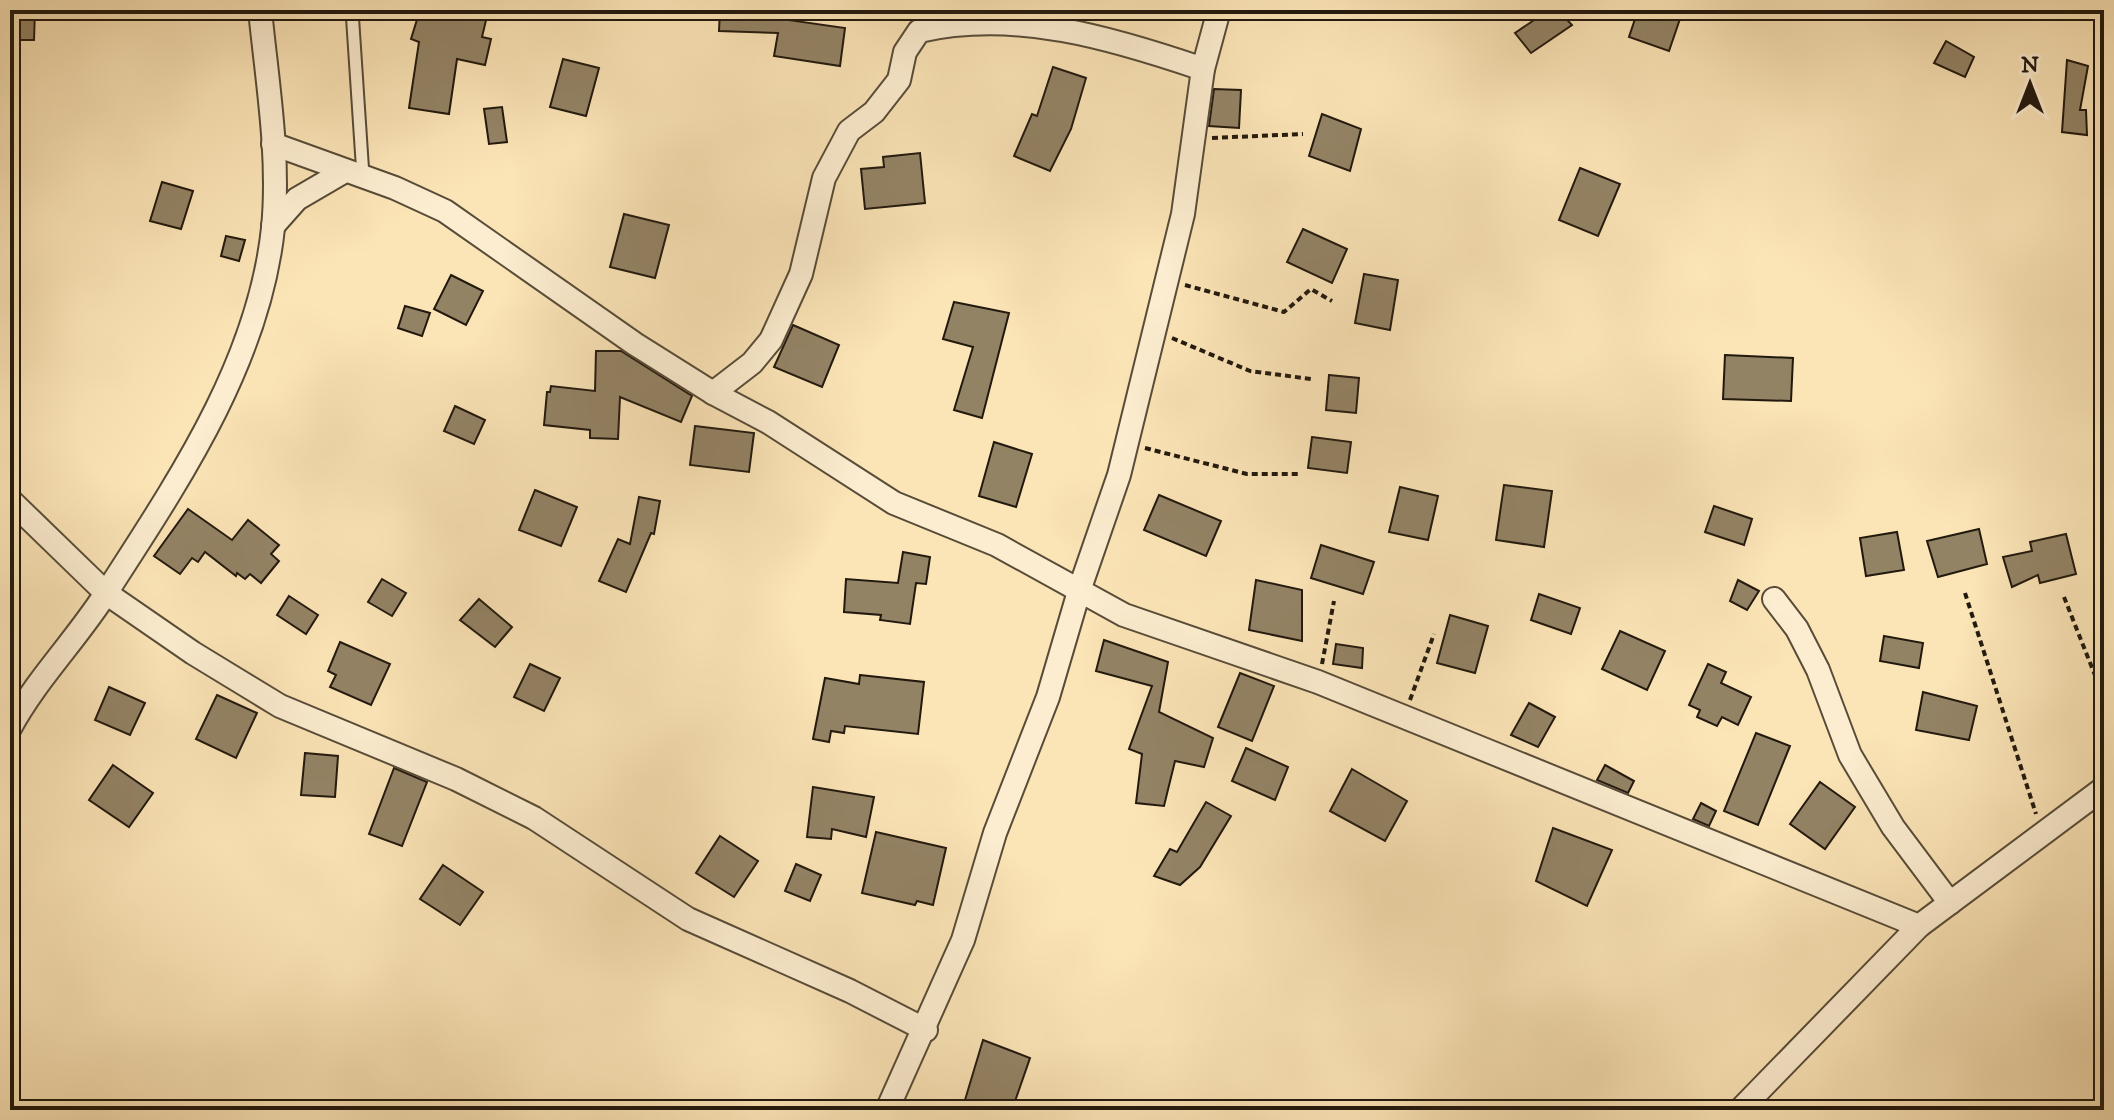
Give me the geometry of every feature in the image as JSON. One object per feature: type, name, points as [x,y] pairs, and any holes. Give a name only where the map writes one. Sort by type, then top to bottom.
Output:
[{"type":"street","points":[[10,728],[26,698],[106,593],[192,455],[240,358],[264,290],[273,226],[273,144],[260,10]]},
{"type":"street","points":[[913,41],[917,10]]},
{"type":"street","points":[[887,1110],[926,1030],[963,940],[995,833],[1048,697],[1127,443],[1183,214],[1203,69],[1219,10]]},
{"type":"street","points":[[713,393],[752,363],[771,340],[801,274],[824,178],[849,131],[874,112],[899,80],[905,52],[919,31],[947,25],[1081,31],[1203,69]]},
{"type":"street","points":[[273,144],[445,211],[548,285],[713,393],[768,422],[894,503],[997,545],[1080,588],[1124,615],[1318,682],[1919,926]]},
{"type":"street","points":[[273,226],[297,199],[354,174]]},
{"type":"street","points":[[10,500],[106,593],[193,653],[280,706],[456,779],[534,818],[688,919],[850,991],[926,1030]]},
{"type":"street","points":[[1774,599],[1797,629],[1818,670],[1850,755],[1893,827],[1950,903]]},
{"type":"street","points":[[1740,1110],[1919,926],[2104,788]]},
{"type":"lane","points":[[352,10],[354,174]]},
{"type":"path","points":[[1194,139],[1303,134]]},
{"type":"path","points":[[1168,280],[1284,312],[1311,289],[1332,301]]},
{"type":"path","points":[[1156,331],[1250,371],[1311,379]]},
{"type":"path","points":[[1127,443],[1247,474],[1298,474]]},
{"type":"path","points":[[1965,593],[2043,835]]},
{"type":"path","points":[[2064,597],[2104,698]]},
{"type":"path","points":[[1318,682],[1334,601]]},
{"type":"path","points":[[1404,718],[1434,634]]},
{"type":"building","points":[[10,10],[35,10],[34,40],[10,40]]},
{"type":"building","points":[[420,10],[461,10],[487,16],[482,37],[491,39],[485,65],[457,59],[449,114],[409,108],[419,42],[411,39]]},
{"type":"building","points":[[720,10],[774,10],[774,18],[845,28],[840,66],[774,56],[778,33],[719,31]]},
{"type":"building","points":[[1549,10],[1558,10],[1572,25],[1531,53],[1515,33]]},
{"type":"building","points":[[1638,10],[1683,10],[1669,51],[1629,37]]},
{"type":"building","points":[[1946,41],[1974,57],[1965,77],[1934,63]]},
{"type":"building","points":[[563,59],[599,68],[586,116],[550,107]]},
{"type":"building","points":[[2067,60],[2088,66],[2080,110],[2086,110],[2087,135],[2062,132]]},
{"type":"building","points":[[1053,67],[1086,78],[1071,129],[1050,171],[1014,156],[1032,114],[1037,116]]},
{"type":"building","points":[[1214,89],[1241,90],[1239,128],[1209,126]]},
{"type":"building","points":[[502,107],[507,142],[489,144],[484,109]]},
{"type":"building","points":[[1322,114],[1361,129],[1350,171],[1309,156]]},
{"type":"building","points":[[920,153],[925,203],[865,209],[861,169],[884,167],[883,157]]},
{"type":"building","points":[[1580,168],[1620,184],[1598,236],[1559,220]]},
{"type":"building","points":[[162,182],[193,191],[181,229],[150,221]]},
{"type":"building","points":[[624,214],[669,225],[655,278],[610,267]]},
{"type":"building","points":[[1303,229],[1347,249],[1332,283],[1287,262]]},
{"type":"building","points":[[226,236],[245,240],[239,261],[221,256]]},
{"type":"building","points":[[1364,274],[1398,280],[1390,330],[1355,323]]},
{"type":"building","points":[[451,275],[483,291],[466,325],[434,309]]},
{"type":"building","points":[[954,302],[1009,313],[982,418],[954,410],[973,347],[943,339]]},
{"type":"building","points":[[405,306],[430,313],[422,336],[398,328]]},
{"type":"building","points":[[793,325],[839,345],[822,387],[774,367]]},
{"type":"building","points":[[596,351],[621,351],[692,396],[681,422],[620,397],[618,439],[590,438],[590,430],[544,425],[547,392],[550,392],[551,386],[595,391]]},
{"type":"building","points":[[1725,355],[1793,358],[1791,401],[1723,399]]},
{"type":"building","points":[[1329,375],[1359,378],[1356,413],[1326,410]]},
{"type":"building","points":[[455,406],[485,420],[474,444],[444,431]]},
{"type":"building","points":[[695,426],[754,433],[749,472],[690,465]]},
{"type":"building","points":[[1312,437],[1351,442],[1347,473],[1308,468]]},
{"type":"building","points":[[994,442],[1032,454],[1016,507],[979,496]]},
{"type":"building","points":[[1504,485],[1552,491],[1544,547],[1496,540]]},
{"type":"building","points":[[1400,487],[1438,496],[1428,540],[1389,532]]},
{"type":"building","points":[[535,490],[577,507],[561,546],[519,530]]},
{"type":"building","points":[[1159,495],[1221,521],[1206,556],[1144,530]]},
{"type":"building","points":[[639,497],[660,501],[654,534],[651,533],[626,592],[599,581],[618,539],[630,544]]},
{"type":"building","points":[[1714,506],[1752,519],[1744,545],[1705,532]]},
{"type":"building","points":[[188,509],[232,540],[248,520],[279,545],[271,554],[279,561],[261,583],[250,574],[245,579],[237,573],[236,576],[205,552],[198,562],[192,558],[180,574],[154,556]]},
{"type":"building","points":[[1979,529],[1987,564],[1938,577],[1927,541]]},
{"type":"building","points":[[1897,532],[1904,570],[1866,576],[1860,538]]},
{"type":"building","points":[[2066,534],[2076,574],[2040,583],[2038,575],[2012,587],[2003,557],[2032,551],[2030,542]]},
{"type":"building","points":[[1321,545],[1374,562],[1363,594],[1311,578]]},
{"type":"building","points":[[903,552],[930,557],[926,584],[916,583],[910,624],[880,620],[881,615],[844,612],[846,579],[898,583]]},
{"type":"building","points":[[382,579],[406,593],[392,616],[368,602]]},
{"type":"building","points":[[1256,580],[1302,590],[1302,641],[1249,630]]},
{"type":"building","points":[[1738,580],[1759,591],[1747,610],[1730,601]]},
{"type":"building","points":[[1539,594],[1580,608],[1571,634],[1531,620]]},
{"type":"building","points":[[289,596],[318,615],[306,634],[277,615]]},
{"type":"building","points":[[479,599],[512,627],[495,647],[460,620]]},
{"type":"building","points":[[1450,615],[1488,626],[1475,673],[1437,663]]},
{"type":"building","points":[[1620,631],[1665,651],[1647,690],[1602,669]]},
{"type":"building","points":[[1884,636],[1923,643],[1919,668],[1880,661]]},
{"type":"building","points":[[1104,640],[1168,662],[1159,712],[1213,738],[1204,767],[1175,761],[1164,806],[1136,803],[1142,754],[1129,749],[1152,686],[1096,671]]},
{"type":"building","points":[[340,642],[390,664],[371,705],[330,687],[336,675],[328,671]]},
{"type":"building","points":[[1336,644],[1363,648],[1362,668],[1333,664]]},
{"type":"building","points":[[530,664],[560,678],[544,711],[514,697]]},
{"type":"building","points":[[1708,664],[1726,672],[1721,683],[1751,697],[1738,725],[1722,717],[1717,726],[1697,717],[1700,710],[1689,705]]},
{"type":"building","points":[[1240,673],[1274,686],[1252,741],[1218,727]]},
{"type":"building","points":[[860,675],[924,682],[918,734],[845,726],[844,733],[831,731],[829,742],[813,739],[825,678],[859,684]]},
{"type":"building","points":[[109,687],[145,703],[130,735],[95,720]]},
{"type":"building","points":[[1923,692],[1977,706],[1969,740],[1916,730]]},
{"type":"building","points":[[217,695],[257,713],[236,758],[196,739]]},
{"type":"building","points":[[1529,703],[1555,717],[1538,747],[1511,735]]},
{"type":"building","points":[[1756,733],[1790,746],[1758,825],[1724,811]]},
{"type":"building","points":[[1246,748],[1288,767],[1275,800],[1232,781]]},
{"type":"building","points":[[305,753],[338,756],[335,797],[301,795]]},
{"type":"building","points":[[113,765],[153,793],[129,827],[89,800]]},
{"type":"building","points":[[1605,765],[1634,781],[1628,793],[1597,780]]},
{"type":"building","points":[[394,768],[427,782],[402,846],[369,834]]},
{"type":"building","points":[[1352,769],[1407,801],[1385,841],[1330,811]]},
{"type":"building","points":[[1820,782],[1855,807],[1825,849],[1790,824]]},
{"type":"building","points":[[813,787],[874,797],[866,837],[832,829],[831,839],[807,837]]},
{"type":"building","points":[[1206,802],[1231,816],[1200,867],[1180,885],[1154,876],[1170,849],[1177,852]]},
{"type":"building","points":[[1701,803],[1716,811],[1709,826],[1693,819]]},
{"type":"building","points":[[1553,828],[1612,850],[1587,906],[1536,881]]},
{"type":"building","points":[[876,832],[946,848],[933,905],[917,901],[915,905],[862,893]]},
{"type":"building","points":[[720,836],[758,861],[734,897],[696,873]]},
{"type":"building","points":[[796,864],[821,875],[810,901],[785,891]]},
{"type":"building","points":[[443,865],[483,892],[460,925],[420,899]]},
{"type":"building","points":[[983,1040],[1030,1058],[1012,1110],[962,1110]]}]
